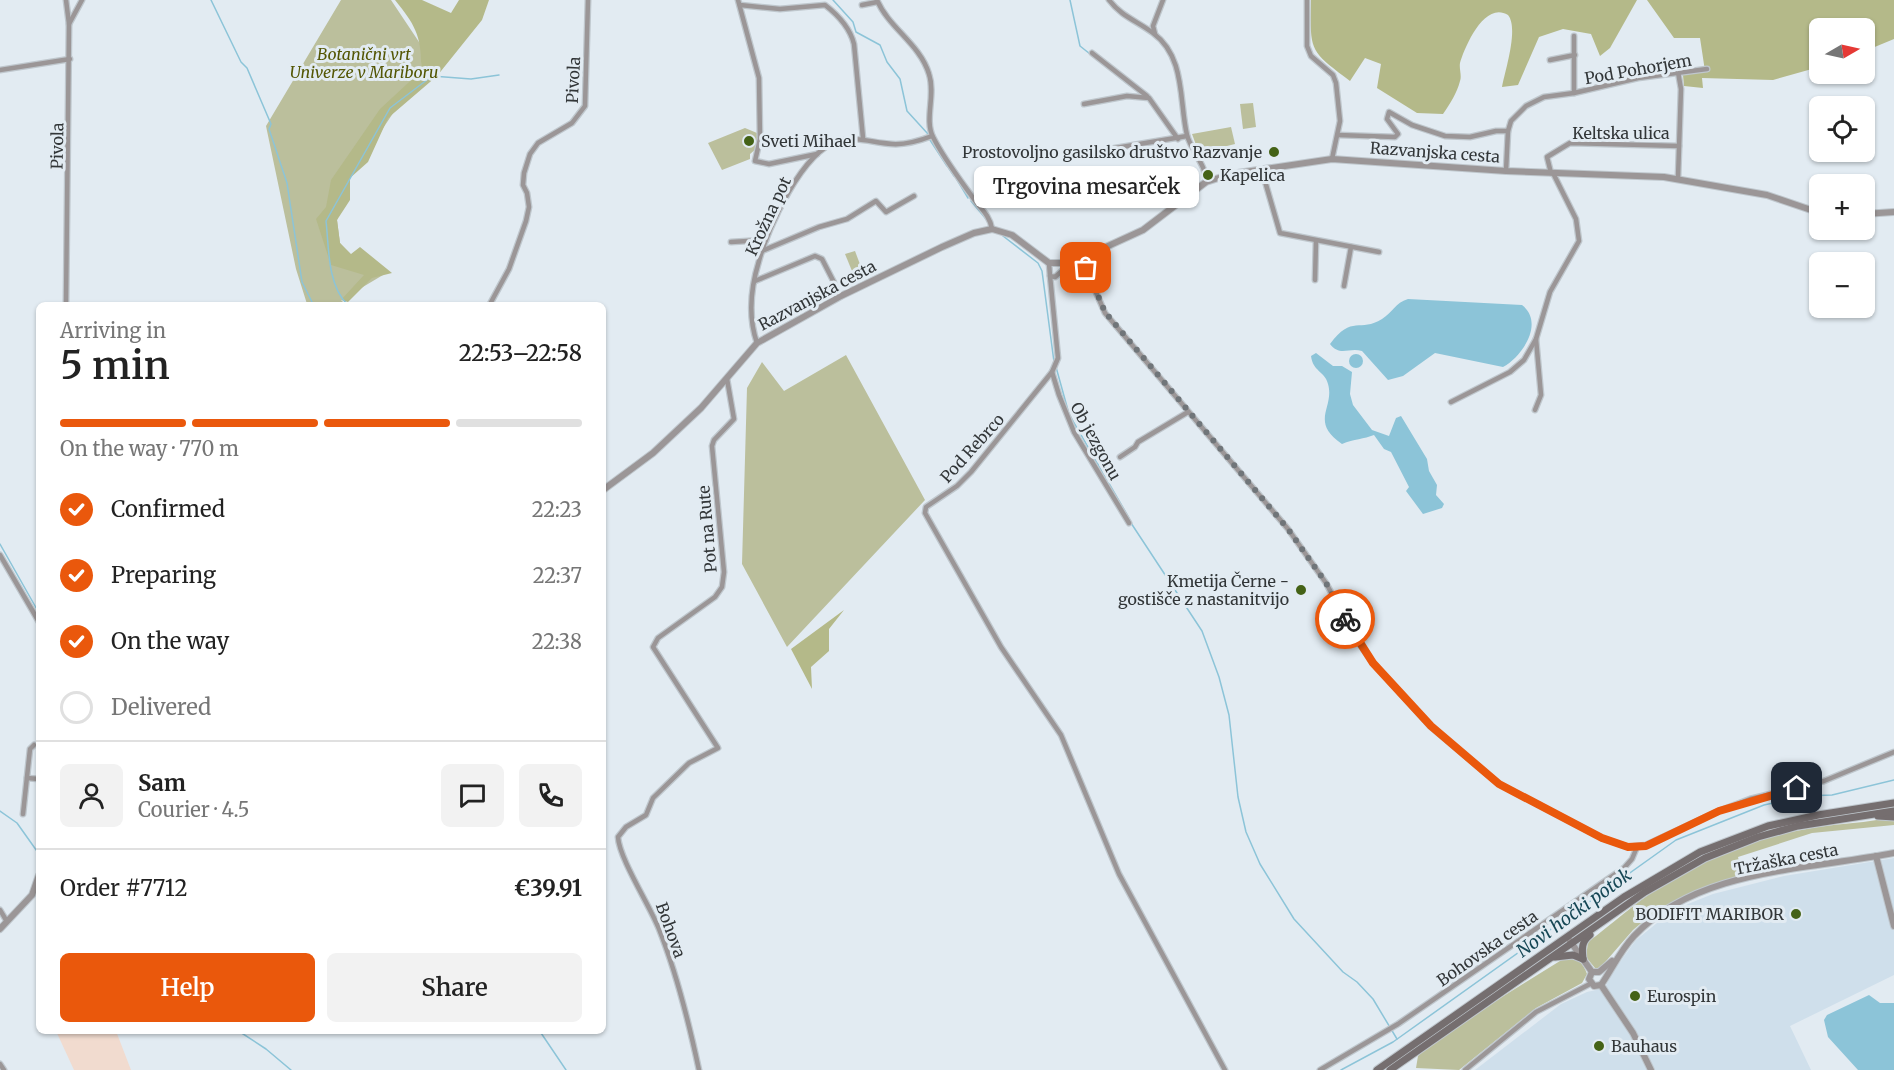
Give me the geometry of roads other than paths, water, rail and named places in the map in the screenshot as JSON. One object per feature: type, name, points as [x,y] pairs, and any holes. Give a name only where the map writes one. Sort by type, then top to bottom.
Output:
[{"type":"main road","name":"Tržaška cesta","points":[[1377,1070],[1567,936],[1669,870],[1730,839],[1796,819],[1894,803]]},
{"type":"main road","name":"Tržaška cesta","points":[[1390,1070],[1645,892],[1705,858],[1734,845],[1798,826],[1894,811]]},
{"type":"main road","points":[[1870,816],[1894,816]]},
{"type":"main road","points":[[1553,957],[1573,955],[1583,959],[1584,940],[1603,922]]},
{"type":"street","points":[[66,0],[69,24]]},
{"type":"street","points":[[69,24],[82,0]]},
{"type":"street","name":"Pivola","points":[[491,302],[509,270],[526,221],[529,207],[523,185],[530,154],[538,143],[572,123],[585,106],[588,0]]},
{"type":"street","points":[[1109,0],[1130,20],[1155,34],[1170,53],[1181,83],[1187,136],[1207,180]]},
{"type":"street","points":[[1155,34],[1153,26],[1163,0]]},
{"type":"street","points":[[1307,0],[1307,46],[1311,56],[1333,75],[1336,83],[1340,121],[1332,159]]},
{"type":"street","points":[[862,5],[877,1],[889,22],[918,54],[929,74],[933,96],[930,116],[932,136],[971,196],[991,220],[992,229],[1012,235],[1049,262],[1057,362],[1053,370]]},
{"type":"street","points":[[817,154],[769,164],[755,161],[760,139],[759,78],[739,3],[780,9],[825,5],[835,14],[850,31],[855,44],[863,138]]},
{"type":"street","name":"Pivola","points":[[66,302],[69,24]]},
{"type":"street","name":"Pod Pohorjem","points":[[1574,36],[1574,93]]},
{"type":"street","points":[[1092,53],[1149,98],[1178,139]]},
{"type":"street","name":"Pod Pohorjem","points":[[1550,60],[1575,56]]},
{"type":"street","points":[[0,70],[70,59]]},
{"type":"street","name":"Pod Pohorjem","points":[[1508,131],[1511,120],[1526,106],[1544,97],[1574,93],[1638,78],[1707,69]]},
{"type":"street","points":[[1678,72],[1681,89],[1678,178]]},
{"type":"street","points":[[1084,104],[1127,96],[1149,98]]},
{"type":"street","points":[[1338,135],[1395,137],[1398,134],[1387,119],[1389,112],[1412,125],[1452,137],[1508,131],[1506,171]]},
{"type":"street","name":"Krožna pot","points":[[757,343],[751,327],[755,280],[762,250],[801,173],[817,154],[837,141],[863,138],[906,144],[932,136]]},
{"type":"street","points":[[1092,152],[1187,136]]},
{"type":"street","name":"Keltska ulica","points":[[1552,173],[1547,157],[1570,143],[1679,146]]},
{"type":"street","name":"Razvanjska cesta","points":[[1049,262],[1071,263],[1082,260],[1103,247],[1143,230],[1207,180],[1231,174],[1332,159],[1506,171],[1678,178],[1767,195],[1809,209]]},
{"type":"street","points":[[1262,171],[1280,233],[1379,252]]},
{"type":"street","points":[[1451,402],[1510,372],[1524,360],[1536,339],[1550,292],[1579,241],[1576,219],[1552,173]]},
{"type":"street","points":[[762,250],[819,227],[847,219],[876,201],[886,212],[914,196]]},
{"type":"street","points":[[1875,213],[1894,212]]},
{"type":"street","name":"Razvanjska cesta","points":[[606,488],[653,453],[701,408],[757,343],[841,296],[942,247],[992,229]]},
{"type":"street","points":[[731,242],[766,240]]},
{"type":"street","points":[[1315,280],[1316,241]]},
{"type":"street","points":[[1344,286],[1351,247]]},
{"type":"street","points":[[755,280],[815,256],[822,259],[841,296]]},
{"type":"street","points":[[1082,260],[1105,312],[1288,529],[1326,583],[1356,639],[1373,663],[1431,726],[1499,784],[1602,838],[1637,847],[1659,841],[1719,811],[1750,799],[1824,781],[1894,752]]},
{"type":"street","name":"Razvanjska cesta","points":[[1050,276],[1058,276],[1071,263]]},
{"type":"street","points":[[1535,410],[1541,395],[1536,339]]},
{"type":"street","name":"Ob jezgonu","points":[[1053,370],[1074,432],[1129,523]]},
{"type":"street","name":"Pod Rebrco","points":[[1053,370],[971,472],[957,486],[926,507],[926,516],[1001,647],[1061,735],[1119,874],[1225,1070]]},
{"type":"street","name":"Pot na Rute","points":[[645,815],[653,798],[689,763],[718,748],[653,646],[665,632],[716,597],[722,587],[724,566],[712,446],[714,440],[734,418],[727,379]]},
{"type":"street","points":[[1120,457],[1135,447],[1138,442],[1188,412]]},
{"type":"street","points":[[0,555],[36,617]]},
{"type":"street","points":[[23,814],[30,749],[34,745]]},
{"type":"street","points":[[27,778],[36,779]]},
{"type":"street","name":"Bohova","points":[[645,815],[620,832],[618,843],[661,935],[690,1027],[699,1070]]},
{"type":"street","name":"Bohovska cesta","points":[[1320,1070],[1393,1027],[1624,868],[1632,860],[1637,847]]},
{"type":"street","name":"Tržaška cesta","points":[[1617,957],[1635,935],[1659,915],[1715,888],[1761,874],[1894,853]]},
{"type":"street","points":[[1876,856],[1894,926]]},
{"type":"street","points":[[0,929],[32,895],[36,884]]},
{"type":"street","points":[[0,910],[6,920]]},
{"type":"street","points":[[1567,936],[1583,959],[1604,978]]},
{"type":"street","points":[[1590,984],[1588,979],[1617,957]]},
{"type":"street","points":[[1601,985],[1617,957]]},
{"type":"street","points":[[1465,1070],[1536,1012],[1590,984],[1601,985]]},
{"type":"street","points":[[1601,985],[1633,1033],[1651,1070]]},
{"type":"street","points":[[0,1064],[4,1070]]},
{"type":"water","points":[[1408,299],[1522,305],[1529,312],[1531,330],[1517,356],[1503,367],[1435,353],[1403,376],[1388,380],[1362,351],[1341,351],[1330,344],[1344,329],[1374,323]]},
{"type":"water","points":[[1316,353],[1333,366],[1342,366],[1352,372],[1350,394],[1353,405],[1372,430],[1389,436],[1396,418],[1401,416],[1427,459],[1429,471],[1437,485],[1436,495],[1444,504],[1442,508],[1423,514],[1406,491],[1409,487],[1391,452],[1384,449],[1374,435],[1342,444],[1332,436],[1325,421],[1328,384],[1312,361],[1311,356]]},
{"type":"water","points":[[1356,354],[1361,356],[1363,361],[1361,366],[1356,368],[1351,366],[1349,361],[1351,356]]},
{"type":"water","points":[[1869,995],[1880,1003],[1894,1003],[1894,1070],[1858,1070],[1828,1037],[1824,1020],[1827,1015]]},
{"type":"waterway","points":[[211,0],[241,62],[247,68],[271,124],[269,129],[287,183],[302,282],[312,302]]},
{"type":"waterway","points":[[833,0],[853,22],[856,32],[880,45],[887,62],[900,79],[907,111],[928,134]]},
{"type":"waterway","points":[[1070,0],[1080,46],[1129,85]]},
{"type":"waterway","points":[[345,302],[340,296],[332,276],[326,221],[390,108],[432,76],[471,79],[499,75]]},
{"type":"waterway","points":[[930,140],[947,166]]},
{"type":"waterway","points":[[948,167],[954,176]]},
{"type":"waterway","points":[[956,178],[968,198]]},
{"type":"waterway","points":[[971,201],[986,219]]},
{"type":"waterway","points":[[1003,236],[1038,263],[1042,271],[1054,362]]},
{"type":"waterway","points":[[1056,367],[1069,414],[1129,518]]},
{"type":"waterway","points":[[1131,523],[1202,631],[1219,677],[1229,715],[1238,797],[1246,832],[1260,864],[1294,919],[1343,972],[1357,982],[1373,999],[1397,1039]]},
{"type":"waterway","points":[[0,544],[36,608]]},
{"type":"waterway","name":"Novi hočki potok","points":[[1341,1070],[1393,1042],[1676,840],[1764,805],[1804,796],[1832,795],[1894,780]]},
{"type":"waterway","points":[[0,811],[17,823],[36,850]]},
{"type":"waterway","points":[[243,1034],[291,1070]]},
{"type":"waterway","points":[[542,1034],[566,1070]]},
{"type":"place","name":"Sveti Mihael","points":[[749,141]]},
{"type":"place","name":"Prostovoljno gasilsko društvo Razvanje","points":[[1274,152]]},
{"type":"place","name":"Kapelica","points":[[1208,175]]},
{"type":"place","name":"Trgovina mesarček","points":[[1086,268]]},
{"type":"place","name":"Kmetija Černe - gostišče z nastanitvijo","points":[[1301,590]]},
{"type":"place","name":"BODIFIT MARIBOR","points":[[1796,914]]},
{"type":"place","name":"Eurospin","points":[[1635,996]]},
{"type":"place","name":"Bauhaus","points":[[1599,1046]]},
{"type":"park label","name":"Botanični vrt Univerze v Mariboru","points":[[364,63]]}]
